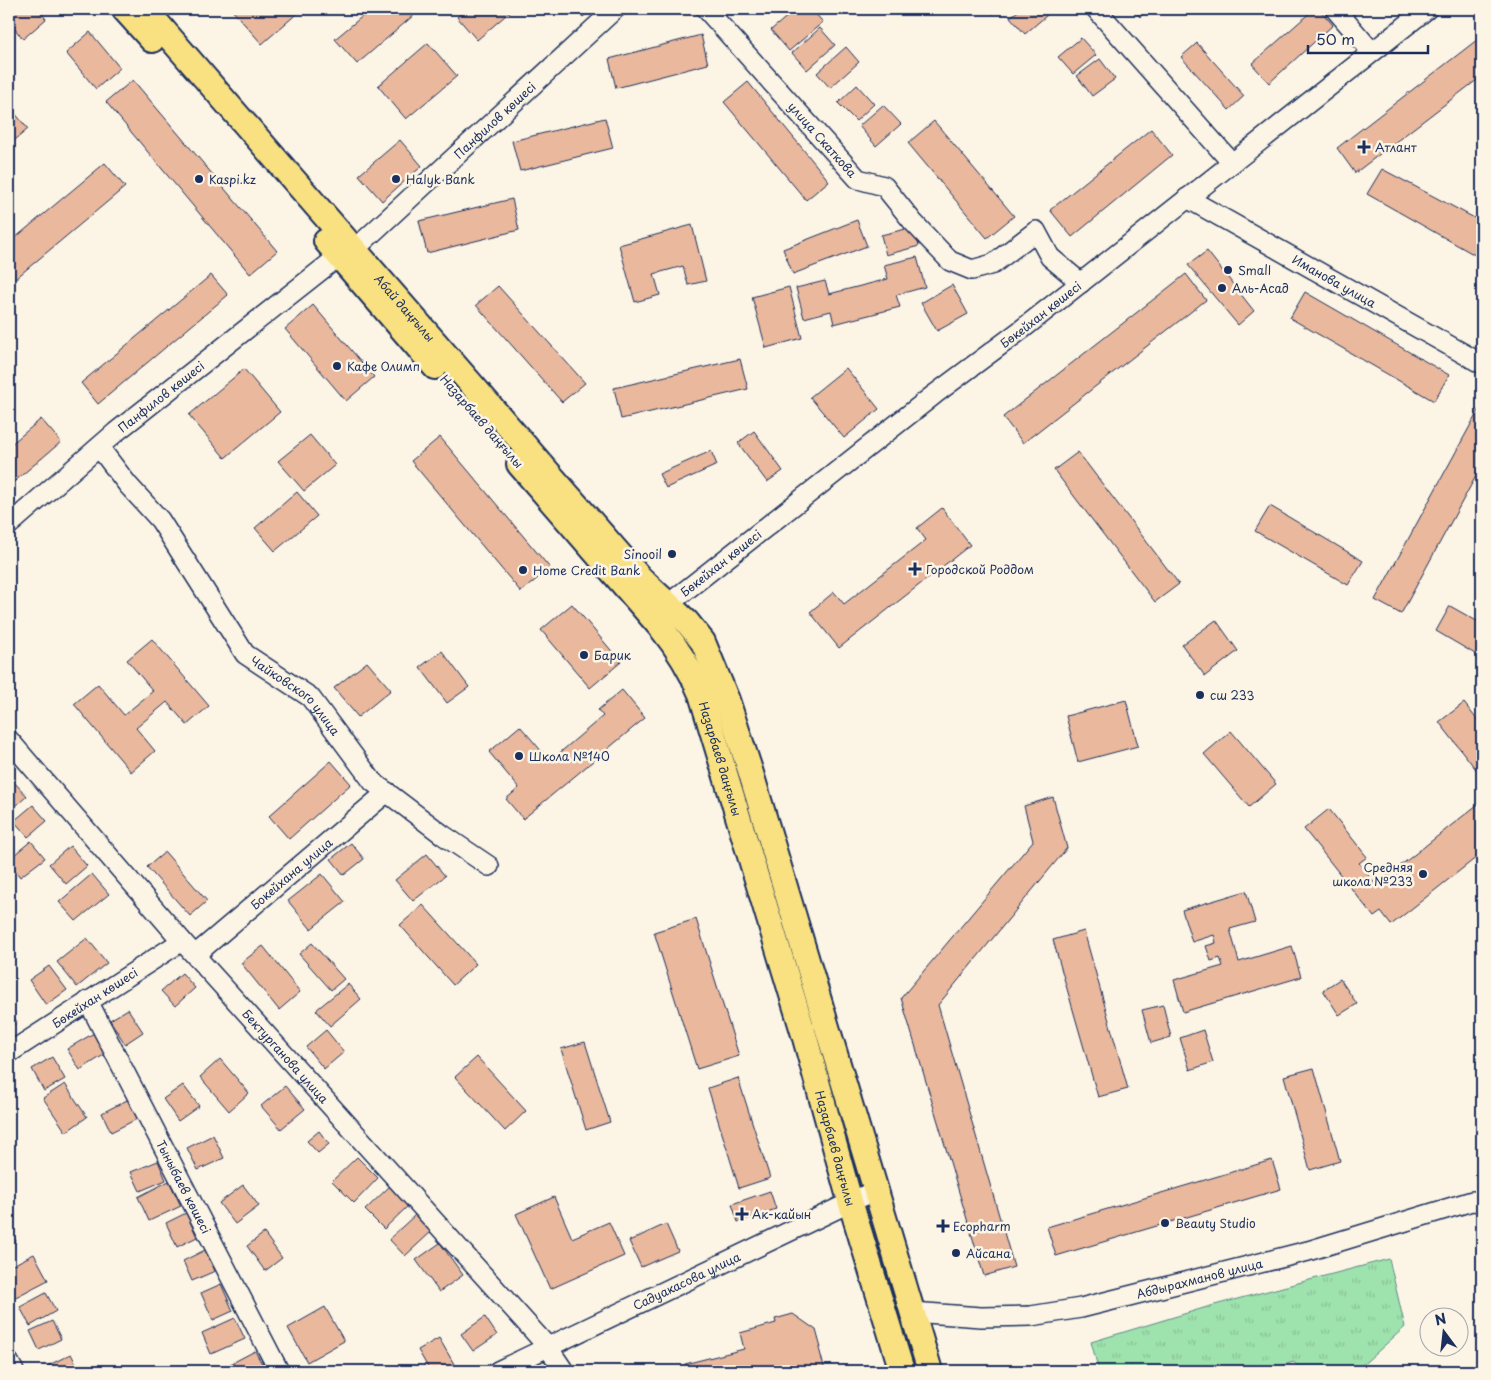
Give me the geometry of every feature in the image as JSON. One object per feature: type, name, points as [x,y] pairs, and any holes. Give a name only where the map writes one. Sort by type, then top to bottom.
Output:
[{"type":"main road","points":[[124,9],[347,253]]},
{"type":"main road","points":[[145,9],[347,253]]},
{"type":"main road","name":"Назарбаев даңғылы","points":[[347,253],[660,611],[681,653],[701,694],[805,1038],[850,1201],[902,1371]]},
{"type":"main road","name":"Назарбаев даңғылы","points":[[660,611],[687,622],[703,642],[727,700],[750,770],[930,1371]]},
{"type":"street","name":"Панфилов көшесі","points":[[9,525],[100,447],[316,273],[347,253],[374,231],[615,9]]},
{"type":"street","name":"улица Скаткова","points":[[706,9],[858,179],[884,186],[913,222],[950,261],[972,270],[993,264],[1036,231],[1050,257],[1081,283]]},
{"type":"street","points":[[1096,9],[1232,163]]},
{"type":"street","points":[[1335,9],[1372,52]]},
{"type":"street","name":"Бөкейхан көшесі","points":[[660,611],[935,394],[1081,283],[1427,9]]},
{"type":"street","name":"Иманова улица","points":[[1187,198],[1482,364]]},
{"type":"street","name":"Чайковского улица","points":[[100,447],[128,485],[160,520],[245,654],[310,697],[373,782],[443,835],[489,866]]},
{"type":"street","name":"Бектурганова улица","points":[[9,740],[188,948],[547,1346],[564,1371]]},
{"type":"street","name":"Бокейхана улица","points":[[188,948],[387,792]]},
{"type":"street","name":"Бөкейхан көшесі","points":[[9,1053],[88,1002],[188,948]]},
{"type":"street","name":"Тыныбаев көшесі","points":[[88,1002],[279,1371]]},
{"type":"street","name":"Садуакасова улица","points":[[498,1371],[876,1190]]},
{"type":"street","name":"Абдырахманов улица","points":[[912,1312],[981,1317],[1031,1316],[1081,1308],[1308,1251],[1472,1202],[1482,1202]]},
{"type":"street","points":[[9,1362],[14,1371]]},
{"type":"green space","points":[[1389,1259],[1405,1327],[1356,1371],[1302,1371],[1294,1362],[1261,1371],[1099,1371],[1091,1342],[1207,1307]]},
{"type":"building","points":[[9,9],[38,9],[46,19],[23,39],[9,22]]},
{"type":"building","points":[[231,9],[300,9],[301,10],[262,44]]},
{"type":"building","points":[[371,9],[421,9],[357,64],[335,39]]},
{"type":"building","points":[[466,9],[513,9],[477,40],[457,17]]},
{"type":"building","points":[[576,9],[592,9],[583,17]]},
{"type":"building","points":[[796,9],[811,9],[823,22],[789,51],[771,30]]},
{"type":"building","points":[[988,9],[999,9],[993,14]]},
{"type":"building","points":[[1021,9],[1054,9],[1025,34],[1010,17]]},
{"type":"building","points":[[1133,9],[1149,9],[1140,17]]},
{"type":"building","points":[[1314,9],[1319,9],[1333,25],[1269,83],[1252,64]]},
{"type":"building","points":[[820,28],[835,45],[807,70],[792,53]]},
{"type":"building","points":[[90,32],[120,68],[96,89],[66,53]]},
{"type":"building","points":[[701,35],[708,64],[616,88],[609,59]]},
{"type":"building","points":[[1482,36],[1482,76],[1355,173],[1337,148]]},
{"type":"building","points":[[1081,38],[1096,55],[1073,74],[1058,57]]},
{"type":"building","points":[[428,43],[457,76],[406,119],[378,86]]},
{"type":"building","points":[[1197,43],[1244,96],[1229,110],[1181,57]]},
{"type":"building","points":[[846,47],[859,62],[830,88],[817,73]]},
{"type":"building","points":[[1100,59],[1115,79],[1092,96],[1077,76]]},
{"type":"building","points":[[133,80],[277,251],[250,274],[106,102]]},
{"type":"building","points":[[748,82],[829,181],[806,200],[724,102]]},
{"type":"building","points":[[857,85],[874,104],[856,121],[838,103]]},
{"type":"building","points":[[883,105],[901,124],[876,146],[859,126]]},
{"type":"building","points":[[9,106],[28,129],[9,145]]},
{"type":"building","points":[[605,118],[613,148],[520,171],[512,141]]},
{"type":"building","points":[[934,121],[1014,216],[987,238],[908,143]]},
{"type":"building","points":[[1151,129],[1172,155],[1072,237],[1050,210]]},
{"type":"building","points":[[400,140],[422,166],[382,201],[359,175]]},
{"type":"building","points":[[105,163],[125,187],[9,284],[9,243]]},
{"type":"building","points":[[1382,169],[1482,222],[1482,259],[1367,194]]},
{"type":"building","points":[[512,199],[519,230],[427,253],[419,221]]},
{"type":"building","points":[[857,220],[867,246],[793,274],[783,249]]},
{"type":"building","points":[[692,225],[706,281],[688,285],[683,266],[654,274],[660,295],[635,302],[619,245]]},
{"type":"building","points":[[914,227],[919,246],[886,255],[881,235]]},
{"type":"building","name":"Аль-Асад","points":[[1207,251],[1254,311],[1238,325],[1188,265]]},
{"type":"building","points":[[917,257],[925,287],[896,295],[900,307],[834,324],[831,311],[804,318],[796,288],[825,281],[829,294],[888,279],[884,265]]},
{"type":"building","points":[[1186,274],[1206,300],[1023,443],[1003,417]]},
{"type":"building","points":[[211,275],[228,295],[98,404],[81,383]]},
{"type":"building","points":[[952,285],[968,314],[937,331],[921,303]]},
{"type":"building","points":[[498,286],[585,383],[562,402],[476,305]]},
{"type":"building","points":[[789,287],[802,338],[766,348],[752,297]]},
{"type":"building","points":[[1305,292],[1449,375],[1434,401],[1290,318]]},
{"type":"building","points":[[313,305],[374,377],[346,401],[285,329]]},
{"type":"building","points":[[740,359],[748,389],[621,419],[614,388]]},
{"type":"building","points":[[846,368],[879,409],[844,438],[810,397]]},
{"type":"building","points":[[244,369],[280,412],[225,458],[189,415]]},
{"type":"building","points":[[1482,404],[1482,465],[1401,614],[1375,600]]},
{"type":"building","points":[[41,419],[61,442],[9,486],[9,446]]},
{"type":"building","points":[[754,431],[783,471],[767,482],[738,443]]},
{"type":"building","points":[[310,435],[335,465],[304,491],[278,461]]},
{"type":"building","points":[[440,437],[550,568],[521,592],[411,461]]},
{"type":"building","points":[[711,451],[717,465],[666,488],[659,474]]},
{"type":"building","points":[[1078,452],[1179,584],[1155,602],[1054,470]]},
{"type":"building","points":[[297,492],[317,516],[275,551],[255,528]]},
{"type":"building","points":[[1270,506],[1363,561],[1348,585],[1255,531]]},
{"type":"building","name":"Городской Роддом","points":[[942,508],[970,545],[839,648],[810,612],[834,592],[844,604],[926,540],[917,528]]},
{"type":"building","points":[[572,604],[621,662],[590,688],[541,630]]},
{"type":"building","points":[[1450,606],[1482,624],[1482,658],[1436,631]]},
{"type":"building","points":[[1216,620],[1238,651],[1205,676],[1182,645]]},
{"type":"building","points":[[152,639],[209,706],[187,725],[167,702],[136,728],[155,751],[131,772],[74,704],[98,684],[124,715],[153,691],[127,660]]},
{"type":"building","points":[[442,651],[469,687],[447,703],[420,667]]},
{"type":"building","points":[[367,662],[391,690],[358,717],[334,688]]},
{"type":"building","name":"Школа №140","points":[[622,690],[645,718],[523,819],[506,799],[519,788],[489,752],[520,726],[550,761],[603,716],[598,710]]},
{"type":"building","points":[[1126,700],[1138,746],[1078,762],[1066,716]]},
{"type":"building","points":[[1464,703],[1482,726],[1482,777],[1439,722]]},
{"type":"building","points":[[1231,731],[1276,784],[1249,807],[1204,754]]},
{"type":"building","points":[[331,761],[351,784],[289,839],[269,816]]},
{"type":"building","points":[[13,781],[27,796],[9,812],[9,784]]},
{"type":"building","points":[[1053,797],[1067,848],[938,1005],[1014,1267],[984,1276],[901,998],[1033,841],[1024,806]]},
{"type":"building","name":"Средняя школа №233","points":[[1482,801],[1482,853],[1391,925],[1381,912],[1374,917],[1304,829],[1329,809],[1367,857],[1359,863],[1376,885]]},
{"type":"building","points":[[33,805],[47,821],[28,837],[14,821]]},
{"type":"building","points":[[31,841],[45,858],[20,877],[9,863],[9,859]]},
{"type":"building","points":[[351,843],[364,859],[344,875],[331,859]]},
{"type":"building","points":[[70,846],[87,866],[66,884],[49,864]]},
{"type":"building","points":[[165,852],[207,901],[190,916],[147,867]]},
{"type":"building","points":[[427,854],[445,876],[413,901],[395,880]]},
{"type":"building","points":[[92,874],[109,894],[76,921],[59,902]]},
{"type":"building","points":[[322,874],[345,902],[311,929],[288,901]]},
{"type":"building","points":[[1246,891],[1255,922],[1230,929],[1239,962],[1292,946],[1301,977],[1183,1012],[1174,980],[1223,966],[1220,958],[1211,961],[1206,946],[1216,943],[1214,935],[1192,942],[1182,910]]},
{"type":"building","points":[[423,905],[476,964],[453,985],[400,925]]},
{"type":"building","points":[[696,919],[739,1056],[697,1069],[654,932]]},
{"type":"building","points":[[1084,931],[1128,1089],[1098,1097],[1053,940]]},
{"type":"building","points":[[87,938],[107,963],[77,987],[57,962]]},
{"type":"building","points":[[312,943],[344,979],[331,990],[299,954]]},
{"type":"building","points":[[263,946],[300,992],[279,1010],[241,963]]},
{"type":"building","points":[[49,966],[67,990],[46,1005],[29,980]]},
{"type":"building","points":[[182,973],[195,988],[175,1006],[161,991]]},
{"type":"building","points":[[1340,979],[1357,1004],[1339,1015],[1323,990]]},
{"type":"building","points":[[348,984],[361,999],[330,1026],[316,1010]]},
{"type":"building","points":[[1163,1005],[1171,1037],[1151,1043],[1142,1010]]},
{"type":"building","points":[[128,1009],[143,1032],[125,1044],[110,1020]]},
{"type":"building","points":[[9,1010],[17,1022],[9,1028]]},
{"type":"building","points":[[326,1030],[344,1052],[324,1069],[306,1047]]},
{"type":"building","points":[[1203,1030],[1213,1062],[1190,1070],[1180,1038]]},
{"type":"building","points":[[94,1033],[107,1053],[80,1070],[67,1049]]},
{"type":"building","points":[[585,1042],[610,1122],[586,1130],[561,1049]]},
{"type":"building","points":[[52,1057],[65,1079],[44,1091],[32,1069]]},
{"type":"building","points":[[477,1057],[526,1111],[505,1131],[455,1077]]},
{"type":"building","points":[[220,1059],[249,1093],[229,1111],[200,1077]]},
{"type":"building","points":[[1314,1068],[1340,1161],[1310,1170],[1284,1076]]},
{"type":"building","points":[[738,1078],[770,1178],[739,1188],[708,1088]]},
{"type":"building","points":[[65,1084],[87,1117],[66,1132],[43,1098]]},
{"type":"building","points":[[183,1085],[199,1106],[178,1121],[163,1099]]},
{"type":"building","points":[[285,1086],[305,1109],[281,1129],[261,1106]]},
{"type":"building","points":[[129,1099],[139,1118],[111,1132],[102,1113]]},
{"type":"building","points":[[319,1131],[329,1144],[318,1153],[307,1141]]},
{"type":"building","points":[[213,1135],[224,1158],[198,1170],[187,1148]]},
{"type":"building","points":[[357,1157],[378,1178],[354,1203],[332,1181]]},
{"type":"building","points":[[1272,1160],[1281,1189],[1056,1256],[1047,1227]]},
{"type":"building","points":[[158,1161],[166,1180],[140,1191],[131,1172]]},
{"type":"building","points":[[169,1181],[181,1206],[149,1221],[138,1197]]},
{"type":"building","points":[[243,1185],[259,1206],[235,1224],[219,1203]]},
{"type":"building","points":[[390,1186],[409,1205],[384,1229],[365,1210]]},
{"type":"building","points":[[770,1191],[776,1209],[738,1222],[732,1204]]},
{"type":"building","points":[[554,1197],[572,1238],[609,1222],[624,1256],[550,1289],[516,1214]]},
{"type":"building","points":[[186,1213],[197,1237],[177,1247],[166,1223]]},
{"type":"building","points":[[415,1215],[431,1232],[405,1256],[389,1239]]},
{"type":"building","points":[[666,1224],[678,1251],[641,1267],[629,1241]]},
{"type":"building","points":[[9,1229],[16,1241],[9,1246]]},
{"type":"building","points":[[264,1233],[282,1258],[265,1271],[247,1246]]},
{"type":"building","points":[[440,1243],[463,1275],[439,1292],[416,1260]]},
{"type":"building","points":[[205,1250],[215,1271],[192,1281],[183,1261]]},
{"type":"building","points":[[34,1254],[48,1280],[12,1299],[9,1294],[9,1267]]},
{"type":"building","points":[[221,1284],[233,1311],[213,1320],[201,1293]]},
{"type":"building","points":[[46,1293],[56,1311],[30,1326],[20,1307]]},
{"type":"building","points":[[325,1307],[344,1341],[307,1362],[288,1328]]},
{"type":"building","points":[[793,1314],[816,1330],[825,1371],[687,1371],[685,1364],[744,1349],[740,1333],[776,1323],[775,1319]]},
{"type":"building","points":[[485,1317],[497,1335],[473,1351],[461,1334]]},
{"type":"building","points":[[235,1318],[245,1339],[211,1354],[202,1333]]},
{"type":"building","points":[[52,1321],[61,1339],[39,1350],[30,1331]]},
{"type":"building","points":[[439,1338],[454,1364],[442,1371],[430,1371],[418,1350]]},
{"type":"building","points":[[255,1351],[266,1371],[217,1371]]},
{"type":"building","points":[[71,1354],[80,1371],[50,1371],[47,1366]]},
{"type":"place","name":"Атлант","points":[[1364,147]]},
{"type":"place","name":"Kaspi.kz","points":[[199,179]]},
{"type":"place","name":"Halyk Bank","points":[[396,179]]},
{"type":"place","name":"Small","points":[[1228,270]]},
{"type":"place","name":"Аль-Асад","points":[[1222,288]]},
{"type":"place","name":"Кафе Олимп","points":[[337,366]]},
{"type":"place","name":"Sinooil","points":[[672,554]]},
{"type":"place","name":"Городской Роддом","points":[[915,569]]},
{"type":"place","name":"Home Credit Bank","points":[[523,570]]},
{"type":"place","name":"Барик","points":[[584,655]]},
{"type":"place","name":"сш 233","points":[[1200,695]]},
{"type":"place","name":"Школа №140","points":[[519,756]]},
{"type":"place","name":"Средняя школа №233","points":[[1423,874]]},
{"type":"place","name":"Ак-кайын","points":[[742,1214]]},
{"type":"place","name":"Beauty Studio","points":[[1165,1223]]},
{"type":"place","name":"Ecopharm","points":[[943,1226]]},
{"type":"place","name":"Айсана","points":[[956,1253]]}]
